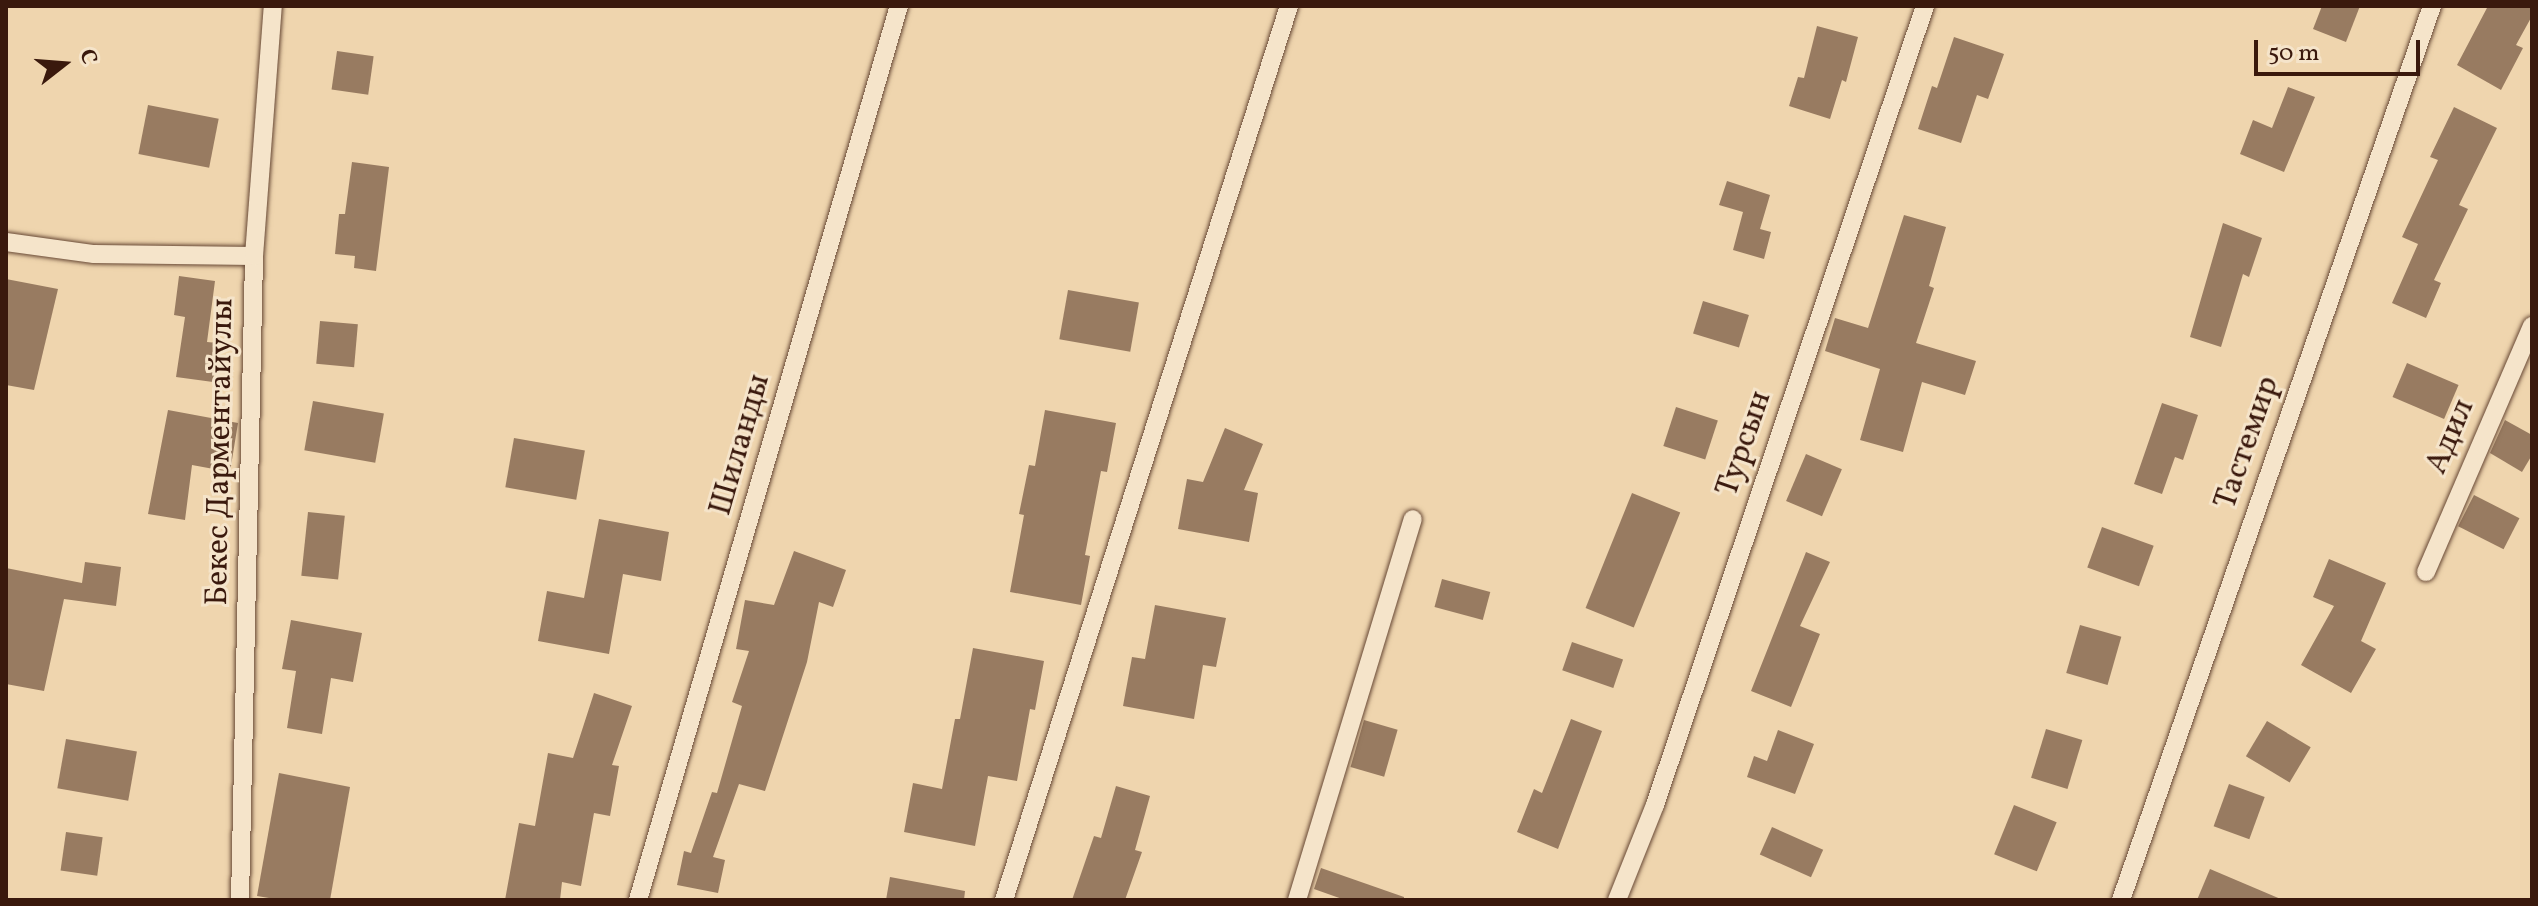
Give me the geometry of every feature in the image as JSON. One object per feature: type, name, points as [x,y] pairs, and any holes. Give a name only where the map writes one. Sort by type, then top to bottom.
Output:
[{"type":"street","name":"Бекес Дарментайулы","points":[[240,900],[254,256],[273,6]]},
{"type":"street","name":"Шиланды","points":[[638,900],[899,6]]},
{"type":"street","points":[[1004,900],[1289,6]]},
{"type":"street","name":"Турсын","points":[[1617,900],[1655,805],[1925,6]]},
{"type":"street","name":"Тастемир","points":[[2121,900],[2432,6]]},
{"type":"street","points":[[6,242],[94,254],[254,256]]},
{"type":"street","name":"Адил","points":[[2426,572],[2532,326]]},
{"type":"street","points":[[1297,900],[1413,519]]},
{"type":"building","points":[[2322,6],[2360,6],[2346,42],[2313,29]]},
{"type":"building","points":[[2488,6],[2532,6],[2532,16],[2516,45],[2523,48],[2501,90],[2457,65]]},
{"type":"building","points":[[1817,26],[1858,37],[1846,82],[1842,80],[1830,119],[1789,106],[1798,77],[1804,78]]},
{"type":"building","points":[[1954,37],[2004,54],[1988,99],[1977,95],[1961,143],[1918,129],[1932,86],[1937,88]]},
{"type":"building","points":[[337,51],[374,56],[368,95],[332,90]]},
{"type":"building","points":[[2288,87],[2315,97],[2284,172],[2240,154],[2253,120],[2272,128]]},
{"type":"building","points":[[148,105],[219,119],[209,168],[138,154]]},
{"type":"building","points":[[2454,107],[2497,128],[2459,205],[2468,209],[2434,280],[2441,283],[2426,318],[2392,303],[2418,244],[2402,237],[2438,160],[2430,157]]},
{"type":"building","points":[[352,162],[389,167],[376,271],[354,268],[355,256],[335,254],[339,214],[345,214]]},
{"type":"building","points":[[1727,181],[1770,195],[1760,229],[1771,232],[1764,259],[1733,250],[1743,212],[1719,205]]},
{"type":"building","points":[[1904,215],[1946,227],[1929,286],[1934,288],[1916,343],[1976,361],[1965,395],[1922,382],[1903,452],[1860,440],[1880,369],[1825,351],[1835,318],[1868,328]]},
{"type":"building","points":[[2223,223],[2262,238],[2249,277],[2243,274],[2221,347],[2190,337]]},
{"type":"building","points":[[179,276],[215,281],[207,342],[218,343],[213,382],[176,377],[185,317],[174,315]]},
{"type":"building","points":[[6,279],[58,289],[34,390],[6,385]]},
{"type":"building","points":[[1068,290],[1139,303],[1130,352],[1059,339]]},
{"type":"building","points":[[1703,301],[1749,315],[1739,348],[1693,334]]},
{"type":"building","points":[[320,321],[358,324],[354,367],[316,364]]},
{"type":"building","points":[[2407,363],[2459,385],[2444,419],[2393,397]]},
{"type":"building","points":[[313,401],[384,414],[375,463],[304,450]]},
{"type":"building","points":[[2162,403],[2198,415],[2183,460],[2175,457],[2162,494],[2134,484]]},
{"type":"building","points":[[1676,407],[1718,421],[1705,460],[1663,446]]},
{"type":"building","points":[[168,410],[238,423],[230,472],[192,465],[185,520],[148,514]]},
{"type":"building","points":[[1045,410],[1116,423],[1107,472],[1101,471],[1085,555],[1090,556],[1081,605],[1010,592],[1024,515],[1019,514],[1029,465],[1035,466]]},
{"type":"building","points":[[2505,420],[2532,435],[2532,455],[2522,472],[2490,453]]},
{"type":"building","points":[[1225,428],[1263,444],[1244,490],[1258,493],[1249,542],[1178,529],[1187,479],[1203,482]]},
{"type":"building","points":[[514,438],[585,451],[576,500],[505,487]]},
{"type":"building","points":[[1806,454],[1842,469],[1822,516],[1786,501]]},
{"type":"building","points":[[1632,493],[1680,512],[1634,627],[1586,608]]},
{"type":"building","points":[[2474,495],[2519,518],[2504,549],[2458,526]]},
{"type":"building","points":[[308,512],[345,516],[338,580],[301,576]]},
{"type":"building","points":[[599,519],[669,532],[661,581],[623,574],[609,654],[538,641],[547,591],[584,598]]},
{"type":"building","points":[[2102,527],[2154,546],[2139,586],[2087,567]]},
{"type":"building","points":[[794,551],[846,570],[833,607],[819,602],[807,662],[765,791],[739,784],[713,857],[725,860],[718,893],[677,885],[684,851],[691,853],[712,792],[717,793],[742,706],[732,702],[749,651],[736,649],[745,600],[774,605]]},
{"type":"building","points":[[1806,552],[1830,562],[1800,626],[1820,634],[1791,707],[1751,691]]},
{"type":"building","points":[[2329,559],[2386,583],[2361,641],[2376,649],[2351,693],[2301,665],[2334,606],[2313,597]]},
{"type":"building","points":[[85,562],[121,567],[116,606],[64,599],[44,691],[6,684],[6,568],[82,583]]},
{"type":"building","points":[[1442,579],[1490,592],[1483,620],[1434,607]]},
{"type":"building","points":[[1155,605],[1226,618],[1216,667],[1203,665],[1194,719],[1123,706],[1132,657],[1145,659]]},
{"type":"building","points":[[291,620],[362,633],[353,682],[331,678],[322,734],[287,728],[296,671],[282,669]]},
{"type":"building","points":[[2080,625],[2121,637],[2108,685],[2066,673]]},
{"type":"building","points":[[1572,642],[1623,660],[1613,688],[1562,670]]},
{"type":"building","points":[[973,648],[1044,661],[1035,710],[1030,709],[1017,781],[988,776],[975,846],[904,832],[913,783],[942,789],[955,719],[960,719]]},
{"type":"building","points":[[594,693],[632,706],[612,765],[619,766],[610,816],[594,813],[581,886],[562,882],[560,900],[505,900],[519,823],[535,826],[548,753],[573,758]]},
{"type":"building","points":[[1571,719],[1602,731],[1558,849],[1517,832],[1534,789],[1542,793]]},
{"type":"building","points":[[1364,720],[1398,730],[1384,777],[1350,767]]},
{"type":"building","points":[[2267,721],[2311,747],[2290,782],[2246,756]]},
{"type":"building","points":[[2046,729],[2082,740],[2067,789],[2031,778]]},
{"type":"building","points":[[1778,730],[1814,744],[1795,794],[1747,777],[1754,756],[1767,761]]},
{"type":"building","points":[[66,739],[137,752],[128,801],[57,788]]},
{"type":"building","points":[[279,773],[350,787],[330,900],[281,900],[257,896]]},
{"type":"building","points":[[2229,784],[2265,797],[2249,839],[2214,826]]},
{"type":"building","points":[[1116,786],[1150,796],[1135,850],[1142,852],[1125,900],[1072,900],[1094,836],[1101,838]]},
{"type":"building","points":[[2014,805],[2057,822],[2037,871],[1994,854]]},
{"type":"building","points":[[1772,827],[1823,850],[1811,877],[1760,854]]},
{"type":"building","points":[[66,832],[103,837],[97,876],[61,871]]},
{"type":"building","points":[[1321,868],[1404,897],[1404,900],[1345,900],[1314,889]]},
{"type":"building","points":[[2210,869],[2283,900],[2197,900]]},
{"type":"building","points":[[890,877],[965,891],[964,900],[886,900]]}]
